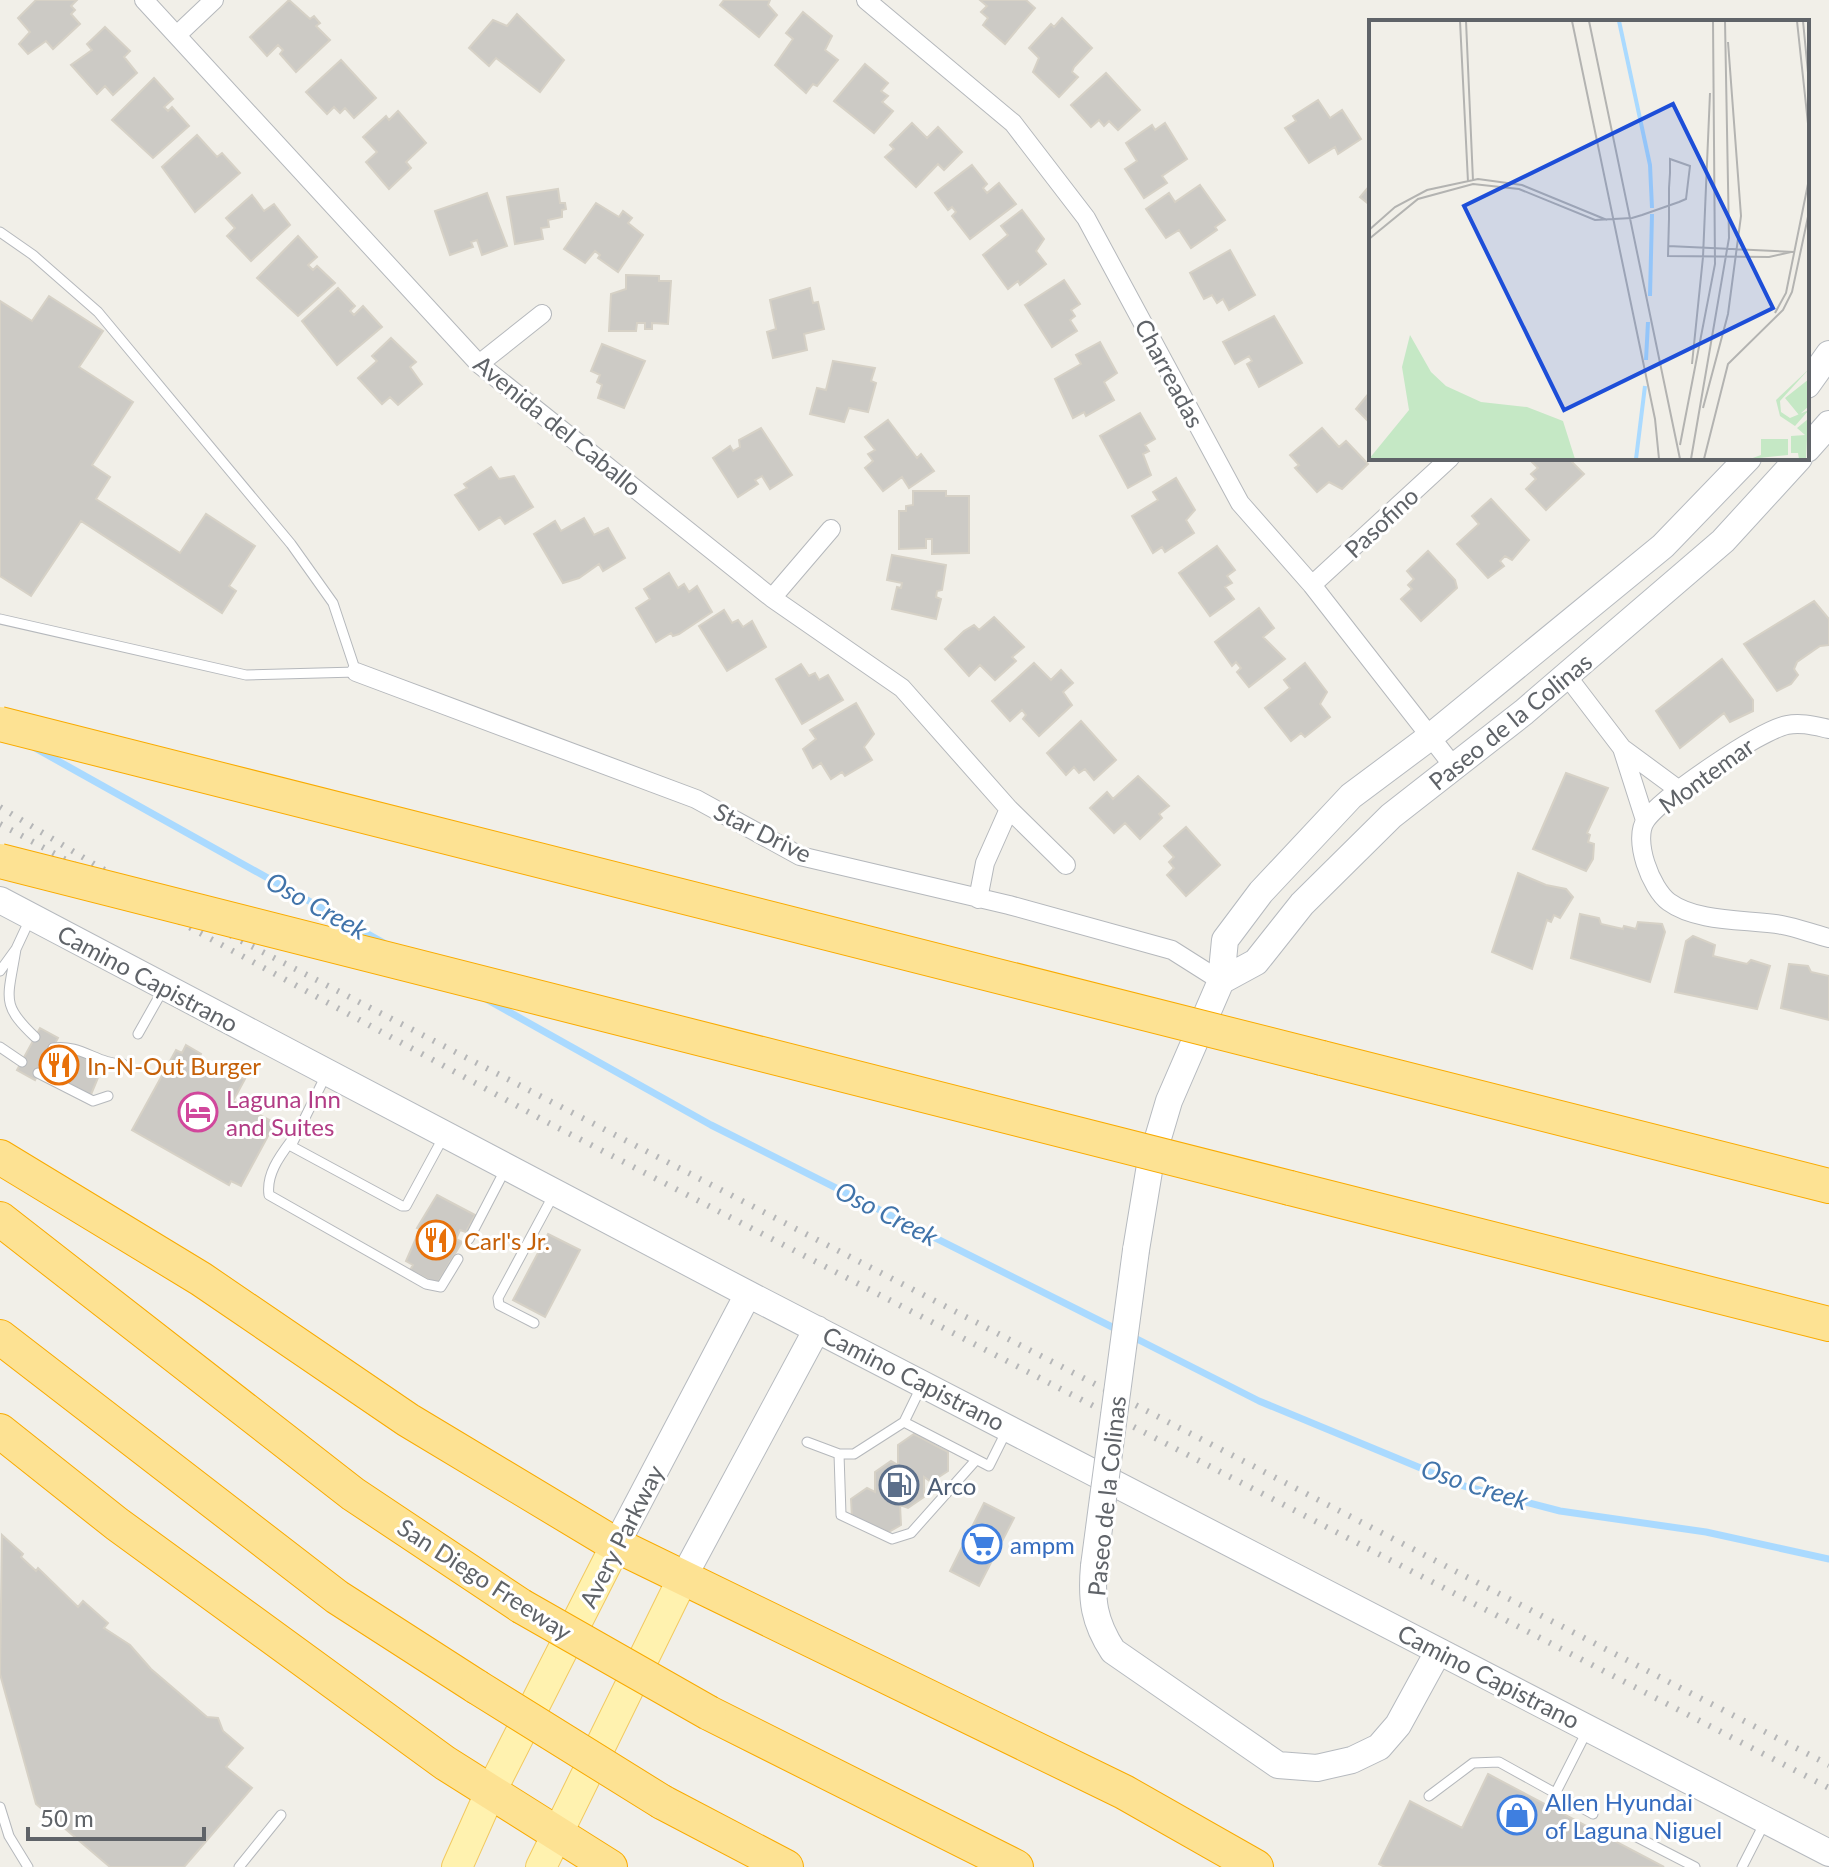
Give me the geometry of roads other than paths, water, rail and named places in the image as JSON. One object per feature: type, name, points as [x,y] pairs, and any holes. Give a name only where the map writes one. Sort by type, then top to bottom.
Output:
[{"type":"highway","points":[[0,724],[1829,1186]]},
{"type":"highway","points":[[0,861],[1829,1324]]},
{"type":"highway","points":[[0,1157],[201,1279],[408,1420],[616,1545],[1124,1792],[1256,1867]]},
{"type":"highway","name":"San Diego Freeway","points":[[0,1219],[353,1494],[521,1606],[709,1713],[1016,1867]]},
{"type":"highway","points":[[0,1337],[337,1597],[662,1802],[786,1867]]},
{"type":"highway","points":[[0,1431],[219,1599],[490,1793],[610,1867]]},
{"type":"main road","points":[[1809,382],[1829,354]]},
{"type":"main road","points":[[1809,447],[1829,424]]},
{"type":"main road","name":"Paseo de la Colinas","points":[[1438,1652],[1398,1725],[1379,1747],[1352,1760],[1317,1768],[1278,1765],[1113,1651],[1098,1627],[1091,1596],[1094,1566],[1150,1165],[1169,1101],[1221,981],[1225,940],[1261,892],[1351,796],[1430,737],[1663,546],[1746,460]]},
{"type":"main road","name":"Paseo de la Colinas","points":[[1221,981],[1256,962],[1338,865],[1391,816],[1567,676],[1723,541],[1797,460]]},
{"type":"main road","points":[[1567,676],[1583,636],[1615,607],[1663,546]]},
{"type":"main road","name":"Camino Capistrano","points":[[0,900],[506,1168],[1829,1853]]},
{"type":"main road","name":"Avery Parkway","points":[[457,1867],[490,1793],[748,1294]]},
{"type":"main road","points":[[541,1867],[683,1578],[817,1329]]},
{"type":"street","name":"Avenida del Caballo","points":[[144,0],[479,364],[772,598],[902,688],[1009,809],[1066,865]]},
{"type":"street","points":[[177,35],[214,0]]},
{"type":"street","name":"Charreadas","points":[[866,0],[1013,123],[1086,218],[1240,503],[1312,585],[1454,767]]},
{"type":"street","points":[[479,364],[542,314]]},
{"type":"street","name":"Pasofino","points":[[1312,585],[1448,460]]},
{"type":"street","points":[[772,598],[831,529]]},
{"type":"street","name":"Star Drive","points":[[356,672],[696,799],[800,856],[1172,950],[1221,981]]},
{"type":"street","points":[[1567,676],[1622,748],[1679,790]]},
{"type":"street","name":"Montemar","points":[[1829,729],[1796,724],[1773,730],[1679,790],[1645,820],[1641,839],[1648,875],[1669,902],[1710,915],[1784,926],[1829,938]]},
{"type":"street","points":[[1622,748],[1645,820]]},
{"type":"street","points":[[978,899],[985,863],[1009,809]]},
{"type":"lane","points":[[0,232],[33,255],[98,312],[291,544],[333,603],[356,672],[246,675],[0,619]]},
{"type":"lane","points":[[31,917],[16,949],[2,1003],[6,1016],[35,1037]]},
{"type":"lane","points":[[0,971],[16,949]]},
{"type":"lane","points":[[138,1034],[165,986]]},
{"type":"lane","points":[[0,1047],[22,1062]]},
{"type":"lane","points":[[53,1048],[76,1047],[109,1064],[123,1064]]},
{"type":"lane","points":[[328,1072],[291,1141],[276,1161],[267,1185],[269,1195],[426,1284],[441,1287],[458,1259]]},
{"type":"lane","points":[[38,1073],[93,1101],[108,1096]]},
{"type":"lane","points":[[291,1141],[291,1146],[406,1206],[445,1135]]},
{"type":"lane","points":[[469,1239],[506,1168]]},
{"type":"lane","points":[[534,1323],[498,1301],[555,1193]]},
{"type":"lane","points":[[807,1442],[839,1454],[854,1454],[904,1422],[923,1382]]},
{"type":"lane","points":[[904,1422],[989,1466],[1009,1427]]},
{"type":"lane","points":[[839,1454],[841,1515],[892,1539],[911,1533],[976,1460]]},
{"type":"lane","points":[[1556,1792],[1589,1727]]},
{"type":"lane","points":[[1429,1796],[1473,1763],[1499,1762],[1593,1814]]},
{"type":"lane","points":[[0,1807],[9,1836],[28,1867]]},
{"type":"lane","points":[[239,1867],[281,1815]]},
{"type":"lane","points":[[1742,1867],[1767,1820]]},
{"type":"lane","points":[[1631,1834],[1695,1867]]},
{"type":"waterway","name":"Oso Creek","points":[[35,748],[384,943]]},
{"type":"waterway","name":"Oso Creek","points":[[486,999],[711,1125],[1120,1331]]},
{"type":"waterway","name":"Oso Creek","points":[[1131,1336],[1259,1401],[1464,1486],[1560,1511],[1706,1532],[1829,1559]]},
{"type":"railway","points":[[0,807],[99,867],[1829,1765]]},
{"type":"railway","points":[[0,824],[543,1120],[1829,1788]]},
{"type":"place","name":"In-N-Out Burger","points":[[59,1065]]},
{"type":"place","name":"Laguna Inn and Suites","points":[[198,1112]]},
{"type":"place","name":"Carl's Jr.","points":[[436,1240]]},
{"type":"place","name":"Arco","points":[[899,1485]]},
{"type":"place","name":"ampm","points":[[982,1544]]},
{"type":"place","name":"Allen Hyundai of Laguna Niguel","points":[[1517,1815]]}]
